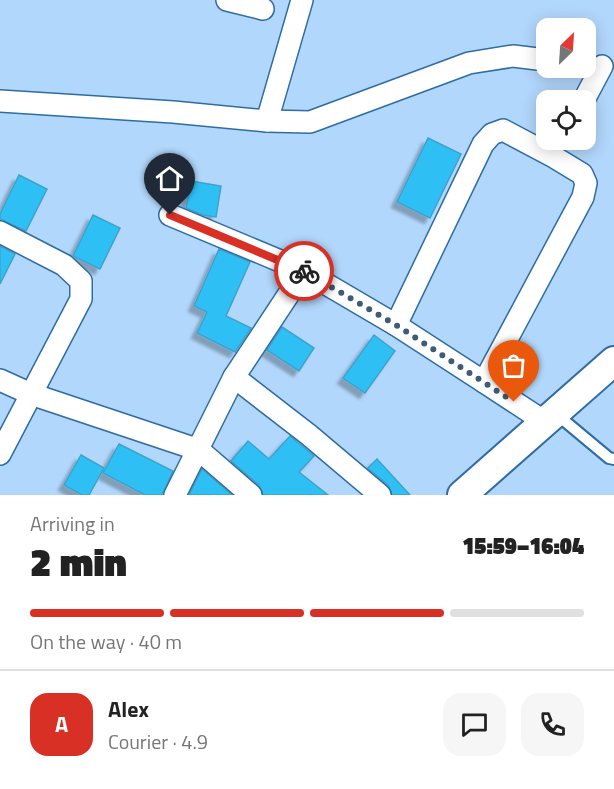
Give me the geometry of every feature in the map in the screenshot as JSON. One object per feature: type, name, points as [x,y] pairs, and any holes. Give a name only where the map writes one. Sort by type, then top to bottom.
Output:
[{"type":"main road","points":[[462,495],[614,361]]},
{"type":"street","points":[[227,0],[263,9]]},
{"type":"street","points":[[267,121],[302,0]]},
{"type":"street","points":[[0,101],[173,112],[267,121],[310,122],[469,63],[513,56],[536,59]]},
{"type":"street","points":[[589,90],[600,66]]},
{"type":"street","points":[[396,325],[483,144],[492,134],[503,130],[536,141]]},
{"type":"street","points":[[484,382],[584,196],[586,183],[582,174],[561,150]]},
{"type":"street","points":[[170,215],[304,272],[396,325],[484,382],[550,418]]},
{"type":"street","points":[[0,232],[64,265],[81,281],[81,299],[0,454]]},
{"type":"street","points":[[175,495],[234,377],[304,272]]},
{"type":"street","points":[[234,377],[381,495]]},
{"type":"street","points":[[0,380],[32,394],[199,450],[251,495]]},
{"type":"lane","points":[[550,418],[609,458],[614,459]]},
{"type":"building","points":[[428,138],[461,154],[430,218],[397,202]]},
{"type":"building","points":[[19,175],[47,189],[26,231],[0,219],[0,214]]},
{"type":"building","points":[[191,181],[221,186],[216,217],[203,215],[186,208]]},
{"type":"building","points":[[93,215],[120,228],[100,269],[73,256]]},
{"type":"building","points":[[0,246],[15,254],[0,284]]},
{"type":"building","points":[[219,249],[250,262],[226,316],[251,328],[235,352],[197,333],[207,312],[194,306]]},
{"type":"building","points":[[282,327],[314,348],[299,371],[267,350]]},
{"type":"building","points":[[374,335],[395,351],[365,393],[343,378]]},
{"type":"building","points":[[290,436],[314,456],[299,472],[328,495],[263,495],[259,485],[231,461],[248,441],[269,459]]},
{"type":"building","points":[[119,444],[173,471],[162,495],[145,495],[103,473]]},
{"type":"building","points":[[81,455],[104,468],[89,495],[82,495],[64,485]]},
{"type":"building","points":[[377,459],[410,495],[392,495],[388,485],[368,468]]},
{"type":"building","points":[[202,469],[232,495],[189,495]]},
{"type":"way so far","points":[[304,271],[396,325],[514,402]]},
{"type":"route","points":[[170,215],[304,271]]}]
